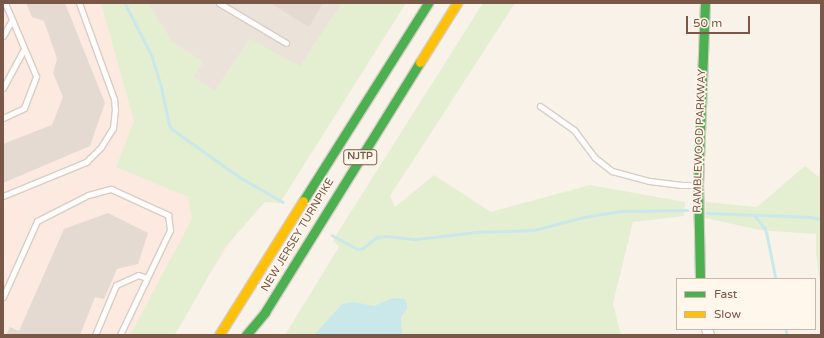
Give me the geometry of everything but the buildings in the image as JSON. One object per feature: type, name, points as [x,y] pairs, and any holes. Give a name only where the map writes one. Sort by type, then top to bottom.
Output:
[{"type":"main road","name":"NEW JERSEY TURNPIKE","points":[[219,335],[428,3]]},
{"type":"main road","name":"NEW JERSEY TURNPIKE","points":[[246,335],[265,312],[313,232],[457,3]]},
{"type":"main road","name":"RAMBLEWOOD PARKWAY","points":[[700,278],[698,185],[705,3]]},
{"type":"main road","points":[[254,335],[265,312]]},
{"type":"lane","points":[[3,118],[24,108],[36,76],[5,3]]},
{"type":"lane","points":[[3,196],[86,162],[101,147],[113,128],[116,110],[114,99],[79,3]]},
{"type":"lane","points":[[219,3],[286,43]]},
{"type":"lane","points":[[3,36],[12,20]]},
{"type":"lane","points":[[3,88],[24,49]]},
{"type":"lane","points":[[540,106],[567,124],[594,157],[612,171],[649,181],[682,185],[698,185]]},
{"type":"lane","points":[[3,298],[37,221],[88,195],[111,189],[168,214],[170,230],[120,335]]},
{"type":"lane","points":[[95,335],[116,285],[138,275],[147,278]]},
{"type":"shaded area","points":[[3,3],[386,3],[170,335],[3,335]]},
{"type":"shaded area","points":[[147,3],[342,3],[300,67],[250,39],[215,91],[193,77],[203,62],[172,42]]},
{"type":"green space","points":[[101,3],[147,3],[172,42],[203,62],[193,77],[215,91],[250,39],[300,66],[342,3],[406,3],[280,203],[265,202],[225,247],[175,335],[130,335],[192,219],[188,197],[116,167],[134,121]]},
{"type":"green space","points":[[483,3],[515,3],[390,196],[395,207],[434,175],[491,212],[590,185],[685,202],[684,216],[633,222],[613,303],[621,335],[285,335],[339,247],[333,240]]},
{"type":"green space","points":[[821,134],[821,292],[816,253],[816,234],[760,230],[705,218],[706,202],[757,207],[805,166],[819,177]]},
{"type":"water","points":[[393,298],[404,299],[407,303],[407,309],[401,317],[402,335],[314,335],[342,304],[354,302],[374,306]]},
{"type":"waterway","points":[[125,3],[152,56],[161,85],[169,124],[172,129],[241,178],[283,202]]},
{"type":"waterway","points":[[332,235],[357,249],[363,248],[377,237],[386,236],[416,239],[476,232],[534,230],[584,217],[623,211],[687,210]]},
{"type":"waterway","points":[[707,213],[810,217],[821,219]]},
{"type":"waterway","points":[[755,216],[765,228],[776,278]]},
{"type":"waterway","points":[[786,330],[787,335]]},
{"type":"traffic: fast","points":[[303,201],[428,3]]},
{"type":"traffic: fast","points":[[700,278],[698,185],[705,3]]},
{"type":"traffic: fast","points":[[246,335],[265,312],[420,62]]},
{"type":"traffic: slow","points":[[420,62],[457,3]]},
{"type":"traffic: slow","points":[[219,335],[303,201]]}]
